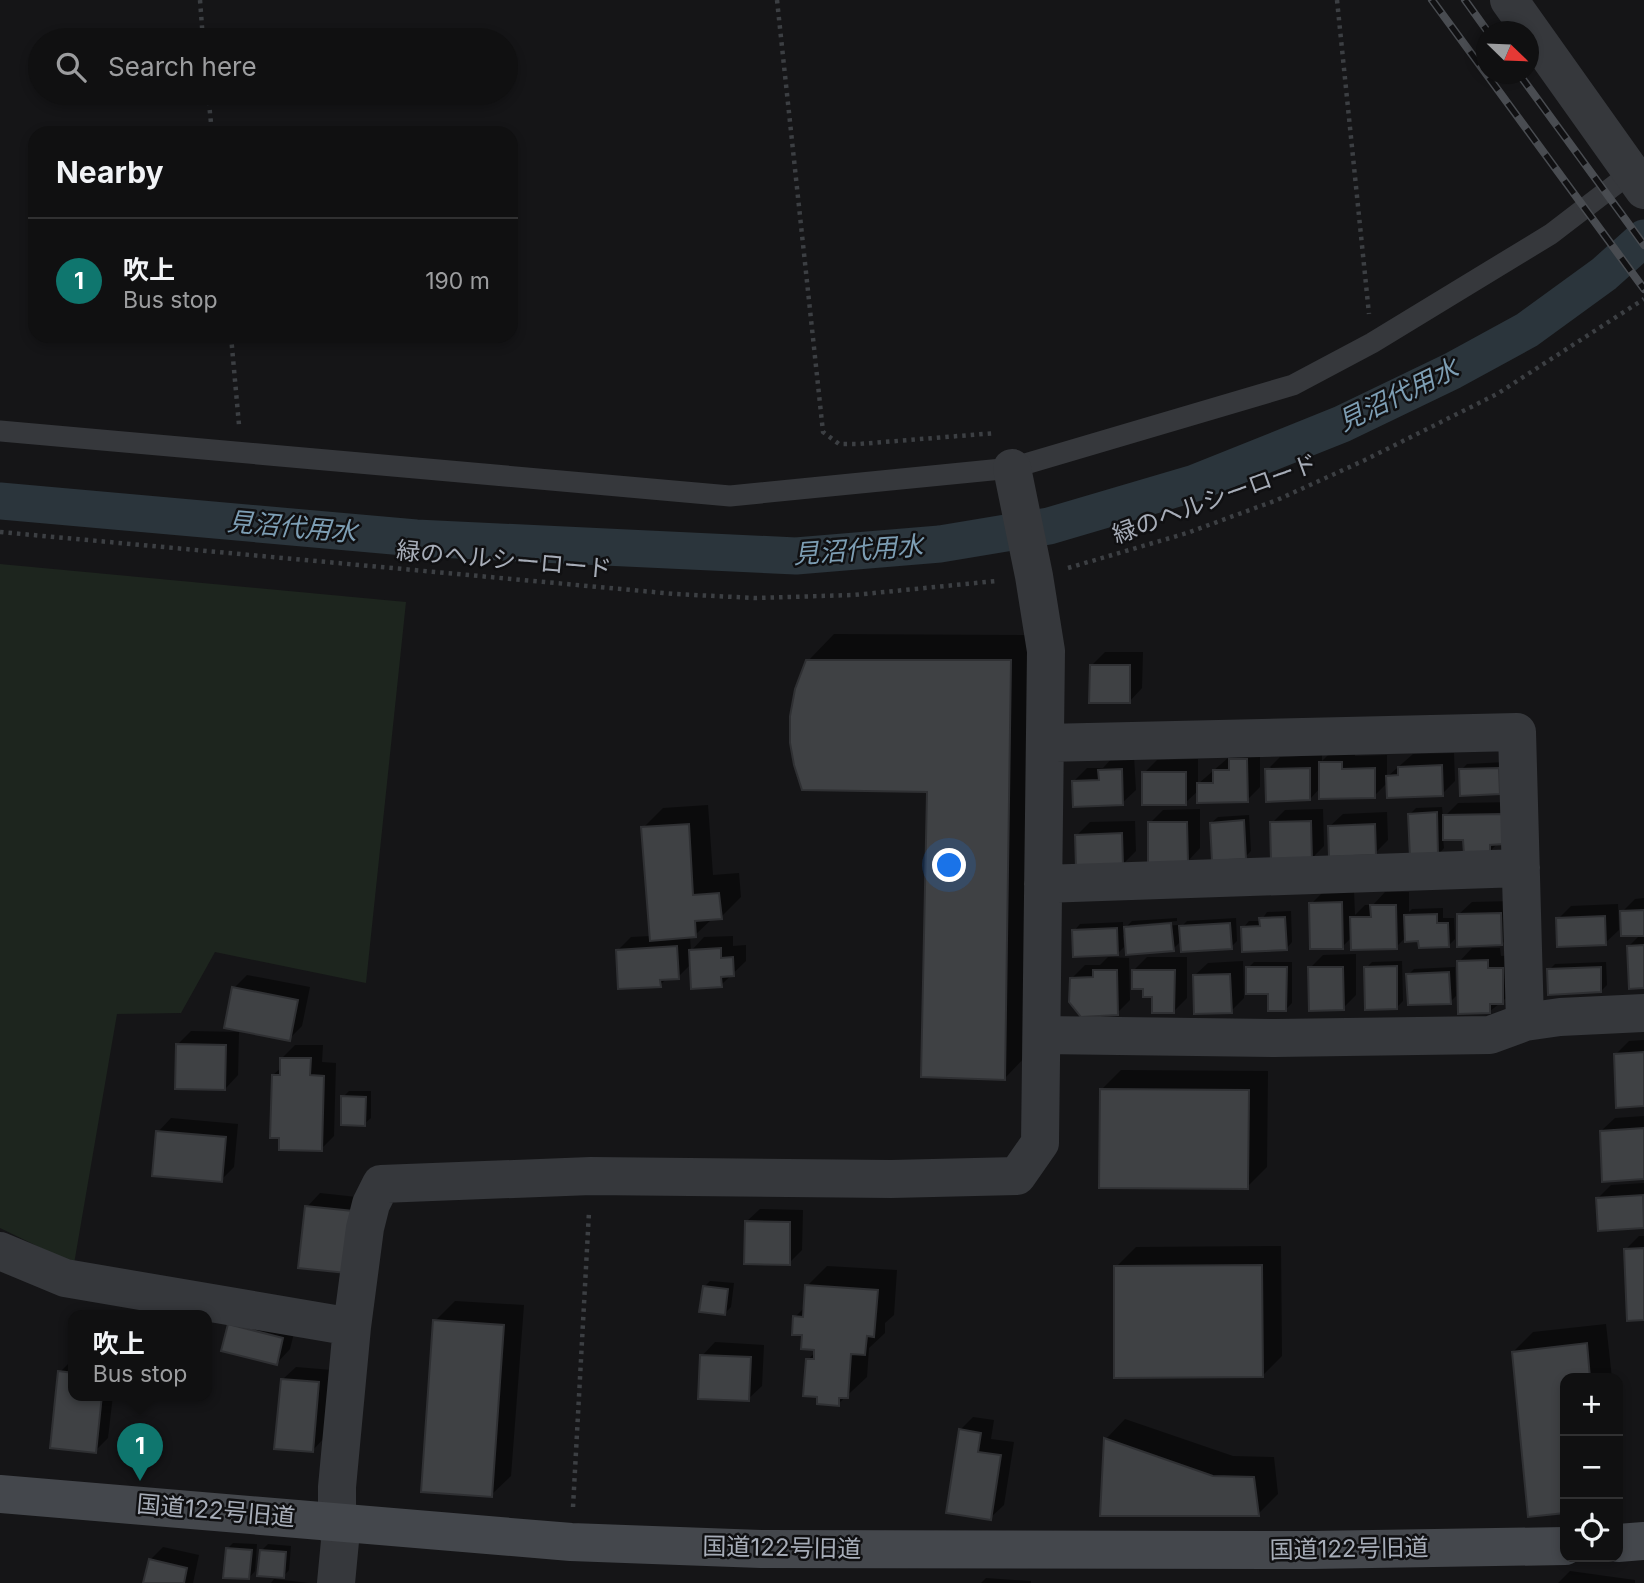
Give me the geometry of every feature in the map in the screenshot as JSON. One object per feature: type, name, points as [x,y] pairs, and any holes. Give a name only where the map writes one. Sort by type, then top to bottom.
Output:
[{"type":"street","points":[[1509,0],[1640,175]]},
{"type":"street","points":[[336,1583],[340,1541],[337,1487],[352,1327],[365,1228],[371,1204],[381,1184],[591,1176],[891,1179],[1017,1177],[1040,1143],[1046,651],[1023,513],[1012,468]]},
{"type":"street","points":[[1045,743],[1517,732],[1525,1022]]},
{"type":"street","points":[[1043,884],[1521,867]]},
{"type":"street","points":[[1042,1035],[1275,1038],[1490,1035],[1525,1022],[1560,1017],[1644,1013]]},
{"type":"street","points":[[0,1251],[65,1278],[352,1327]]},
{"type":"street","name":"国道122号旧道","points":[[0,1494],[571,1542],[802,1549],[1311,1550],[1560,1546]]},
{"type":"street","points":[[1623,1543],[1644,1541]]},
{"type":"lane","points":[[0,431],[730,496],[1012,468],[1293,384],[1372,343],[1552,234],[1640,175]]},
{"type":"path","points":[[200,0],[202,28]]},
{"type":"path","points":[[777,0],[823,432],[839,444],[859,444],[1016,432],[1012,468]]},
{"type":"path","points":[[1336,0],[1372,343]]},
{"type":"path","points":[[209,105],[211,126]]},
{"type":"path","name":"緑のヘルシーロード","points":[[0,532],[728,597],[854,595],[1032,573],[1187,533],[1278,500],[1497,394],[1644,299]]},
{"type":"path","points":[[231,343],[241,454]]},
{"type":"path","points":[[571,1542],[591,1176]]},
{"type":"shaded area","points":[[0,564],[406,602],[366,983],[215,952],[181,1013],[117,1014],[74,1264],[0,1228]]},
{"type":"building","points":[[806,660],[1011,660],[1005,1080],[921,1077],[927,792],[802,790],[790,743],[790,716],[795,689]]},
{"type":"building","points":[[1090,665],[1130,665],[1130,703],[1089,703]]},
{"type":"building","points":[[1229,759],[1247,759],[1248,802],[1197,803],[1197,783],[1213,783],[1213,770],[1229,770]]},
{"type":"building","points":[[1319,762],[1342,762],[1342,769],[1375,768],[1375,798],[1319,799]]},
{"type":"building","points":[[1442,765],[1443,796],[1387,798],[1386,776],[1398,775],[1398,767]]},
{"type":"building","points":[[1310,768],[1310,800],[1266,802],[1265,769]]},
{"type":"building","points":[[1499,768],[1500,794],[1460,796],[1459,769]]},
{"type":"building","points":[[1122,769],[1123,805],[1073,807],[1072,781],[1099,780],[1098,770]]},
{"type":"building","points":[[1142,772],[1186,772],[1186,805],[1142,805]]},
{"type":"building","points":[[1437,812],[1438,856],[1410,858],[1408,814]]},
{"type":"building","points":[[1503,814],[1504,844],[1490,845],[1490,853],[1464,854],[1463,840],[1443,840],[1443,815]]},
{"type":"building","points":[[1244,820],[1246,859],[1212,861],[1210,823]]},
{"type":"building","points":[[1311,821],[1312,861],[1271,861],[1270,822]]},
{"type":"building","points":[[1148,822],[1187,822],[1188,863],[1148,863]]},
{"type":"building","points":[[689,824],[693,895],[719,893],[722,919],[695,921],[696,937],[650,941],[641,827]]},
{"type":"building","points":[[1375,824],[1376,855],[1329,857],[1328,826]]},
{"type":"building","points":[[1122,833],[1123,866],[1076,868],[1075,835]]},
{"type":"building","points":[[1342,902],[1343,949],[1310,949],[1309,903]]},
{"type":"building","points":[[1370,905],[1396,905],[1397,949],[1351,950],[1350,917],[1371,917]]},
{"type":"building","points":[[1644,910],[1644,936],[1621,936],[1620,911]]},
{"type":"building","points":[[1501,913],[1502,945],[1457,947],[1457,914]]},
{"type":"building","points":[[1437,914],[1437,923],[1448,923],[1449,947],[1419,948],[1418,941],[1405,942],[1404,915]]},
{"type":"building","points":[[1605,916],[1606,945],[1557,947],[1556,918]]},
{"type":"building","points":[[1285,917],[1287,950],[1242,952],[1241,927],[1260,926],[1259,918]]},
{"type":"building","points":[[1171,923],[1174,951],[1126,955],[1124,927]]},
{"type":"building","points":[[1230,923],[1232,949],[1181,952],[1179,926]]},
{"type":"building","points":[[1117,928],[1118,955],[1073,957],[1072,930]]},
{"type":"building","points":[[1644,945],[1644,988],[1629,989],[1627,946]]},
{"type":"building","points":[[677,946],[679,979],[660,980],[661,987],[618,989],[616,950]]},
{"type":"building","points":[[721,948],[721,958],[733,957],[734,976],[721,977],[722,987],[691,989],[689,950]]},
{"type":"building","points":[[1488,960],[1488,968],[1503,968],[1503,1004],[1490,1004],[1490,1013],[1458,1014],[1457,961]]},
{"type":"building","points":[[1397,966],[1397,1009],[1365,1010],[1364,967]]},
{"type":"building","points":[[1246,967],[1287,967],[1286,1011],[1268,1011],[1268,994],[1246,994]]},
{"type":"building","points":[[1308,967],[1343,967],[1344,1010],[1309,1011]]},
{"type":"building","points":[[1601,967],[1601,992],[1548,995],[1547,969]]},
{"type":"building","points":[[1093,970],[1117,970],[1118,1015],[1081,1017],[1069,1002],[1070,978],[1093,977]]},
{"type":"building","points":[[1132,970],[1175,970],[1174,1013],[1152,1013],[1152,997],[1143,997],[1143,989],[1132,989]]},
{"type":"building","points":[[1449,972],[1451,1004],[1408,1005],[1406,974]]},
{"type":"building","points":[[1230,974],[1232,1013],[1194,1014],[1193,975]]},
{"type":"building","points":[[232,987],[298,1000],[290,1041],[224,1028]]},
{"type":"building","points":[[176,1044],[226,1045],[225,1090],[175,1089]]},
{"type":"building","points":[[1644,1052],[1644,1106],[1616,1108],[1614,1054]]},
{"type":"building","points":[[280,1058],[311,1058],[310,1075],[324,1076],[322,1151],[279,1150],[279,1138],[270,1138],[272,1075],[280,1075]]},
{"type":"building","points":[[1100,1089],[1249,1090],[1248,1189],[1099,1188]]},
{"type":"building","points":[[341,1096],[366,1097],[365,1126],[341,1125]]},
{"type":"building","points":[[1644,1128],[1644,1179],[1602,1182],[1600,1131]]},
{"type":"building","points":[[156,1131],[226,1137],[222,1182],[152,1176]]},
{"type":"building","points":[[1643,1195],[1644,1228],[1598,1231],[1596,1198]]},
{"type":"building","points":[[305,1206],[353,1211],[346,1273],[298,1268]]},
{"type":"building","points":[[745,1221],[790,1222],[790,1265],[744,1264]]},
{"type":"building","points":[[1644,1248],[1644,1320],[1627,1321],[1624,1249]]},
{"type":"building","points":[[1262,1265],[1263,1377],[1114,1378],[1114,1266]]},
{"type":"building","points":[[805,1285],[878,1290],[874,1337],[867,1336],[865,1355],[851,1354],[848,1398],[839,1398],[839,1406],[817,1404],[817,1397],[803,1396],[806,1359],[814,1359],[814,1350],[801,1349],[802,1335],[792,1335],[793,1316],[803,1317]]},
{"type":"building","points":[[703,1286],[728,1289],[725,1315],[699,1312]]},
{"type":"building","points":[[433,1320],[504,1325],[492,1497],[421,1492]]},
{"type":"building","points":[[228,1324],[283,1338],[277,1365],[221,1351]]},
{"type":"building","points":[[1587,1343],[1590,1373],[1560,1373],[1560,1514],[1528,1517],[1512,1352]]},
{"type":"building","points":[[700,1355],[751,1357],[749,1401],[698,1399]]},
{"type":"building","points":[[58,1371],[68,1372],[68,1401],[101,1401],[96,1453],[50,1448]]},
{"type":"building","points":[[281,1379],[319,1382],[313,1452],[274,1449]]},
{"type":"building","points":[[959,1429],[981,1433],[978,1452],[1001,1455],[991,1520],[946,1513]]},
{"type":"building","points":[[1104,1438],[1213,1476],[1254,1477],[1259,1516],[1100,1516]]},
{"type":"building","points":[[226,1548],[252,1550],[249,1579],[223,1578]]},
{"type":"building","points":[[260,1550],[286,1552],[284,1578],[257,1576]]},
{"type":"building","points":[[149,1559],[187,1568],[184,1583],[143,1583]]},
{"type":"waterway","name":"見沼代用水","points":[[0,501],[416,538],[796,556],[940,544],[1049,526],[1195,483],[1342,424],[1452,371],[1527,330],[1604,274],[1644,238]]},
{"type":"railway","points":[[1432,0],[1644,289]]},
{"type":"railway","points":[[1465,0],[1480,21]]},
{"type":"railway","points":[[1526,84],[1644,245]]},
{"type":"place","name":"吹上","points":[[140,1481]]}]
